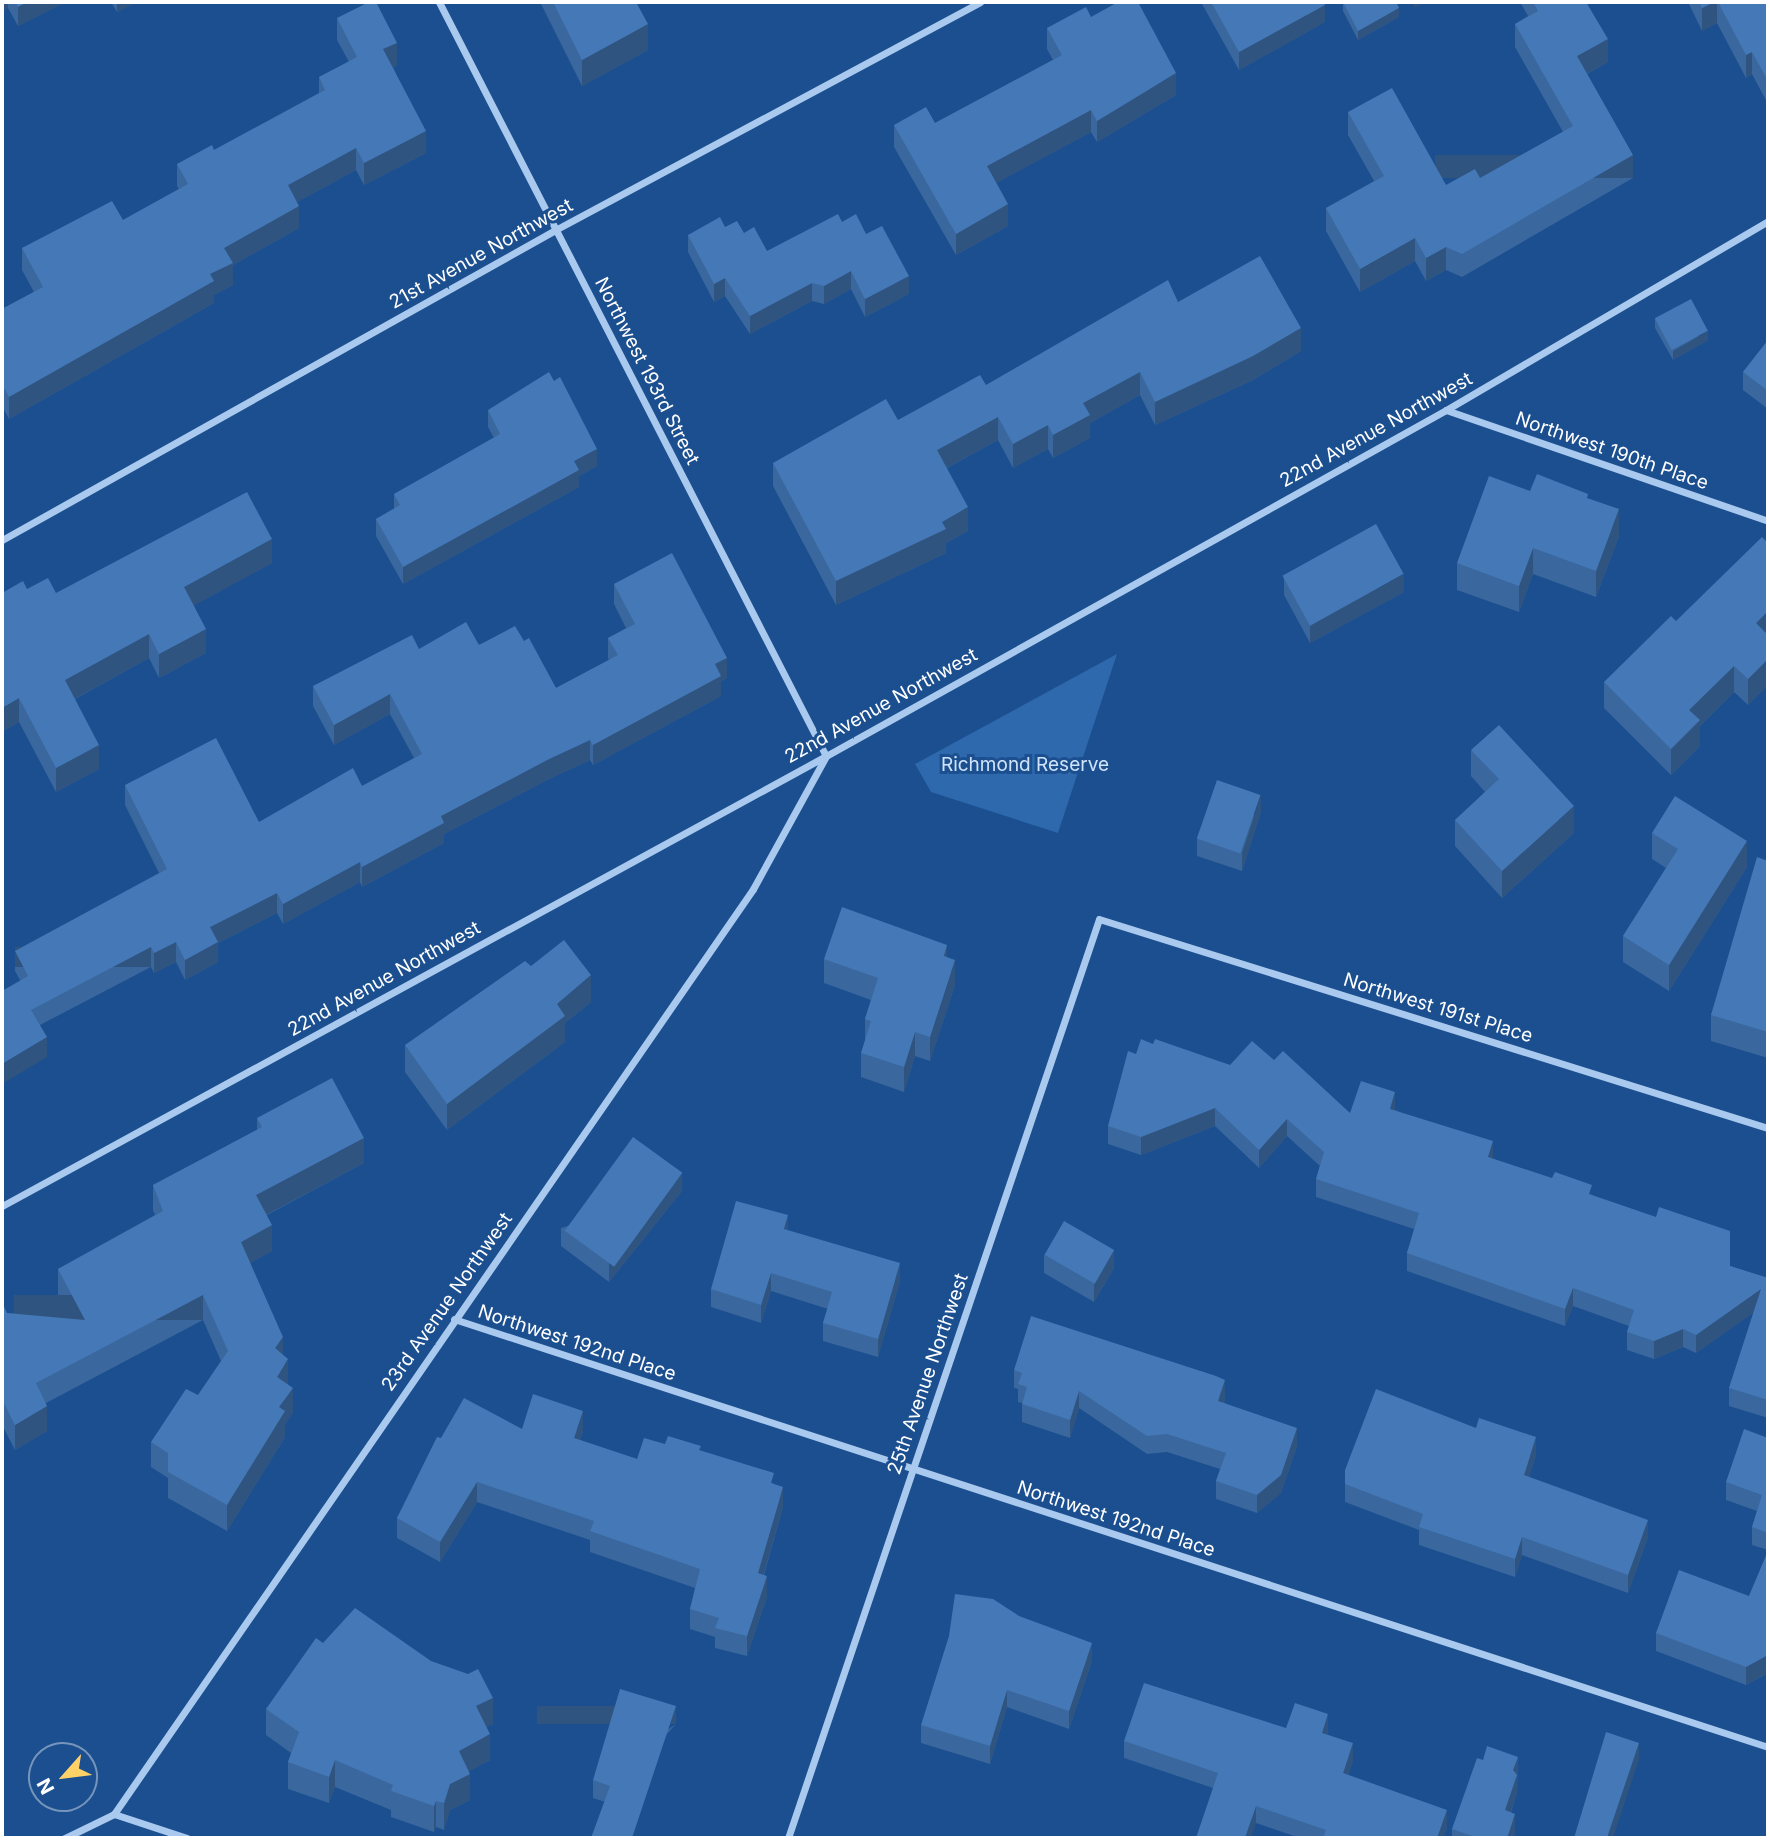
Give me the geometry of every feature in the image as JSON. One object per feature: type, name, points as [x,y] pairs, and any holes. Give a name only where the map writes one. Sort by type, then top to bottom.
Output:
[{"type":"street","name":"Northwest 193rd Street","points":[[439,2],[825,756]]},
{"type":"street","name":"21st Avenue Northwest","points":[[2,540],[557,229],[980,2]]},
{"type":"street","name":"22nd Avenue Northwest","points":[[2,1206],[825,756],[1446,410],[1768,221]]},
{"type":"street","name":"Northwest 190th Place","points":[[1446,410],[1768,521]]},
{"type":"street","name":"23rd Avenue Northwest","points":[[65,1838],[114,1814],[753,889],[825,756]]},
{"type":"street","name":"Northwest 191st Place","points":[[1099,919],[1768,1128]]},
{"type":"street","name":"25th Avenue Northwest","points":[[788,1838],[1099,919]]},
{"type":"street","name":"Northwest 192nd Place","points":[[454,1319],[1768,1748]]},
{"type":"street","points":[[114,1814],[187,1838]]},
{"type":"green space","name":"Richmond Reserve","points":[[1117,654],[1058,833],[931,792],[915,764]]},
{"type":"building","points":[[369,2],[376,2],[397,43],[383,49],[426,131],[364,163],[356,148],[288,185],[299,206],[224,248],[233,263],[210,274],[214,281],[9,397],[2,387],[2,309],[43,287],[22,248],[112,201],[123,220],[188,184],[177,164],[212,145],[214,150],[325,90],[319,77],[357,57],[337,18]]},
{"type":"building","points":[[553,2],[636,2],[648,24],[582,60]]},
{"type":"building","points":[[1118,2],[1138,2],[1176,73],[1097,121],[1091,110],[987,166],[1008,204],[956,234],[894,125],[926,107],[935,123],[1062,55],[1047,28],[1086,7],[1091,17]]},
{"type":"building","points":[[1211,2],[1323,2],[1325,5],[1239,52]]},
{"type":"building","points":[[1343,2],[1396,2],[1399,8],[1358,31]]},
{"type":"building","points":[[1533,2],[1586,2],[1608,39],[1577,56],[1633,155],[1462,254],[1446,247],[1426,258],[1415,238],[1360,269],[1326,208],[1384,176],[1348,112],[1392,88],[1446,185],[1475,169],[1480,178],[1573,126],[1515,24],[1538,11]]},
{"type":"building","points":[[1699,2],[1714,2],[1702,8]]},
{"type":"building","points":[[1718,2],[1768,2],[1768,81],[1752,52],[1746,55]]},
{"type":"building","points":[[838,214],[842,222],[856,214],[866,234],[882,226],[909,276],[865,299],[851,271],[824,286],[812,283],[750,316],[725,278],[714,284],[688,235],[720,217],[725,227],[737,221],[744,233],[754,227],[767,251]]},
{"type":"building","points":[[1260,256],[1301,328],[1253,356],[1155,402],[1140,372],[1083,403],[1090,415],[1053,435],[1048,425],[1013,444],[998,417],[937,450],[968,507],[942,522],[946,529],[836,581],[773,463],[886,399],[898,420],[980,375],[986,385],[1168,280],[1178,302]]},
{"type":"building","points":[[1691,299],[1708,331],[1672,350],[1655,318]]},
{"type":"building","points":[[1768,340],[1768,391],[1743,372]]},
{"type":"building","points":[[549,372],[554,381],[560,377],[597,449],[574,461],[579,470],[403,567],[376,519],[400,505],[394,494],[500,434],[488,410]]},
{"type":"building","points":[[1537,474],[1588,494],[1587,498],[1619,509],[1596,571],[1533,548],[1519,586],[1457,563],[1489,476],[1530,491]]},
{"type":"building","points":[[247,492],[272,539],[184,587],[206,629],[159,654],[149,634],[65,680],[99,745],[56,768],[19,698],[2,708],[2,593],[23,581],[27,589],[48,578],[56,593]]},
{"type":"building","points":[[1376,524],[1404,574],[1310,626],[1282,576]]},
{"type":"building","points":[[1762,537],[1768,543],[1768,611],[1756,623],[1768,635],[1768,659],[1748,679],[1734,666],[1689,710],[1700,720],[1671,749],[1604,682],[1671,616],[1676,621]]},
{"type":"building","points":[[672,553],[727,658],[715,664],[721,676],[593,745],[590,740],[549,759],[441,816],[444,823],[362,867],[360,862],[283,904],[277,893],[210,927],[218,942],[185,960],[176,942],[154,953],[151,947],[31,1010],[47,1037],[2,1064],[2,991],[28,976],[15,951],[167,869],[125,785],[216,738],[259,822],[353,768],[362,786],[422,754],[390,694],[334,725],[313,686],[412,635],[419,649],[466,622],[479,645],[515,626],[524,641],[529,638],[556,688],[618,655],[608,638],[635,624],[614,584]]},
{"type":"building","points":[[1499,725],[1574,806],[1502,871],[1455,820],[1499,779],[1471,750]]},
{"type":"building","points":[[1217,780],[1260,795],[1240,854],[1197,839]]},
{"type":"building","points":[[1675,796],[1747,841],[1669,965],[1623,936],[1678,849],[1652,833]]},
{"type":"building","points":[[1757,857],[1768,861],[1768,1032],[1711,1015]]},
{"type":"building","points":[[842,907],[947,945],[944,956],[955,960],[930,1037],[915,1032],[904,1067],[861,1053],[871,1021],[865,1019],[878,978],[824,959]]},
{"type":"building","points":[[564,940],[591,975],[557,1004],[565,1016],[447,1104],[405,1045],[525,961],[531,966]]},
{"type":"building","points":[[1141,1039],[1153,1044],[1155,1039],[1230,1065],[1252,1041],[1274,1060],[1283,1051],[1350,1113],[1361,1081],[1395,1092],[1390,1109],[1493,1141],[1488,1157],[1552,1178],[1555,1172],[1592,1185],[1589,1194],[1656,1217],[1659,1207],[1730,1231],[1730,1266],[1768,1278],[1768,1400],[1729,1388],[1761,1289],[1696,1335],[1683,1329],[1654,1341],[1627,1332],[1634,1310],[1573,1288],[1565,1309],[1407,1253],[1419,1213],[1316,1179],[1324,1152],[1287,1119],[1259,1150],[1215,1108],[1141,1137],[1108,1126],[1128,1051],[1136,1054]]},
{"type":"building","points":[[332,1078],[364,1138],[256,1195],[272,1225],[241,1242],[283,1337],[275,1348],[288,1359],[277,1377],[293,1388],[279,1407],[285,1411],[227,1505],[168,1472],[168,1453],[151,1442],[186,1389],[198,1395],[228,1351],[203,1295],[36,1383],[47,1406],[15,1425],[2,1399],[2,1303],[7,1313],[85,1320],[58,1269],[163,1211],[153,1185],[262,1127],[257,1118]]},
{"type":"building","points":[[633,1137],[682,1173],[614,1267],[565,1231]]},
{"type":"building","points":[[736,1201],[788,1215],[784,1229],[900,1263],[878,1339],[823,1323],[832,1292],[771,1273],[761,1305],[711,1289]]},
{"type":"building","points":[[1064,1221],[1114,1250],[1095,1284],[1044,1255]]},
{"type":"building","points":[[1031,1316],[1225,1380],[1218,1401],[1297,1428],[1281,1475],[1257,1495],[1216,1481],[1226,1453],[1167,1434],[1147,1436],[1079,1391],[1070,1420],[1022,1404],[1027,1387],[1018,1384],[1022,1373],[1014,1370]]},
{"type":"building","points":[[1376,1389],[1476,1428],[1479,1418],[1536,1437],[1524,1475],[1648,1520],[1628,1575],[1522,1537],[1515,1559],[1419,1527],[1423,1514],[1345,1484],[1345,1470]]},
{"type":"building","points":[[533,1394],[583,1411],[574,1438],[637,1459],[644,1438],[665,1444],[668,1436],[701,1446],[699,1450],[774,1473],[771,1483],[783,1487],[758,1573],[767,1576],[747,1636],[715,1628],[719,1618],[690,1609],[700,1569],[590,1531],[594,1521],[477,1482],[440,1542],[397,1518],[437,1437],[441,1438],[464,1398],[522,1429]]},
{"type":"building","points":[[1744,1429],[1768,1438],[1768,1533],[1752,1527],[1762,1495],[1726,1482]]},
{"type":"building","points":[[1768,1551],[1768,1655],[1746,1667],[1656,1633],[1679,1570],[1749,1596]]},
{"type":"building","points":[[955,1594],[993,1599],[1019,1616],[1092,1643],[1069,1711],[1007,1690],[990,1746],[921,1725],[949,1636]]},
{"type":"building","points":[[355,1608],[431,1661],[468,1674],[478,1669],[493,1698],[476,1706],[490,1734],[459,1751],[470,1774],[450,1784],[444,1803],[436,1801],[434,1806],[391,1791],[393,1785],[335,1760],[329,1777],[288,1762],[299,1732],[266,1709],[316,1638],[323,1643]]},
{"type":"building","points":[[1144,1683],[1286,1728],[1295,1703],[1328,1714],[1322,1733],[1353,1743],[1343,1773],[1447,1810],[1437,1838],[1323,1838],[1326,1830],[1256,1806],[1245,1838],[1196,1838],[1218,1773],[1124,1741]]},
{"type":"building","points":[[620,1689],[676,1706],[632,1838],[591,1838],[610,1786],[593,1780]]},
{"type":"building","points":[[1606,1732],[1639,1743],[1607,1838],[1574,1838]]},
{"type":"building","points":[[1487,1746],[1518,1757],[1513,1770],[1517,1775],[1505,1810],[1515,1814],[1507,1838],[1478,1838],[1452,1829],[1477,1758],[1483,1760]]}]
